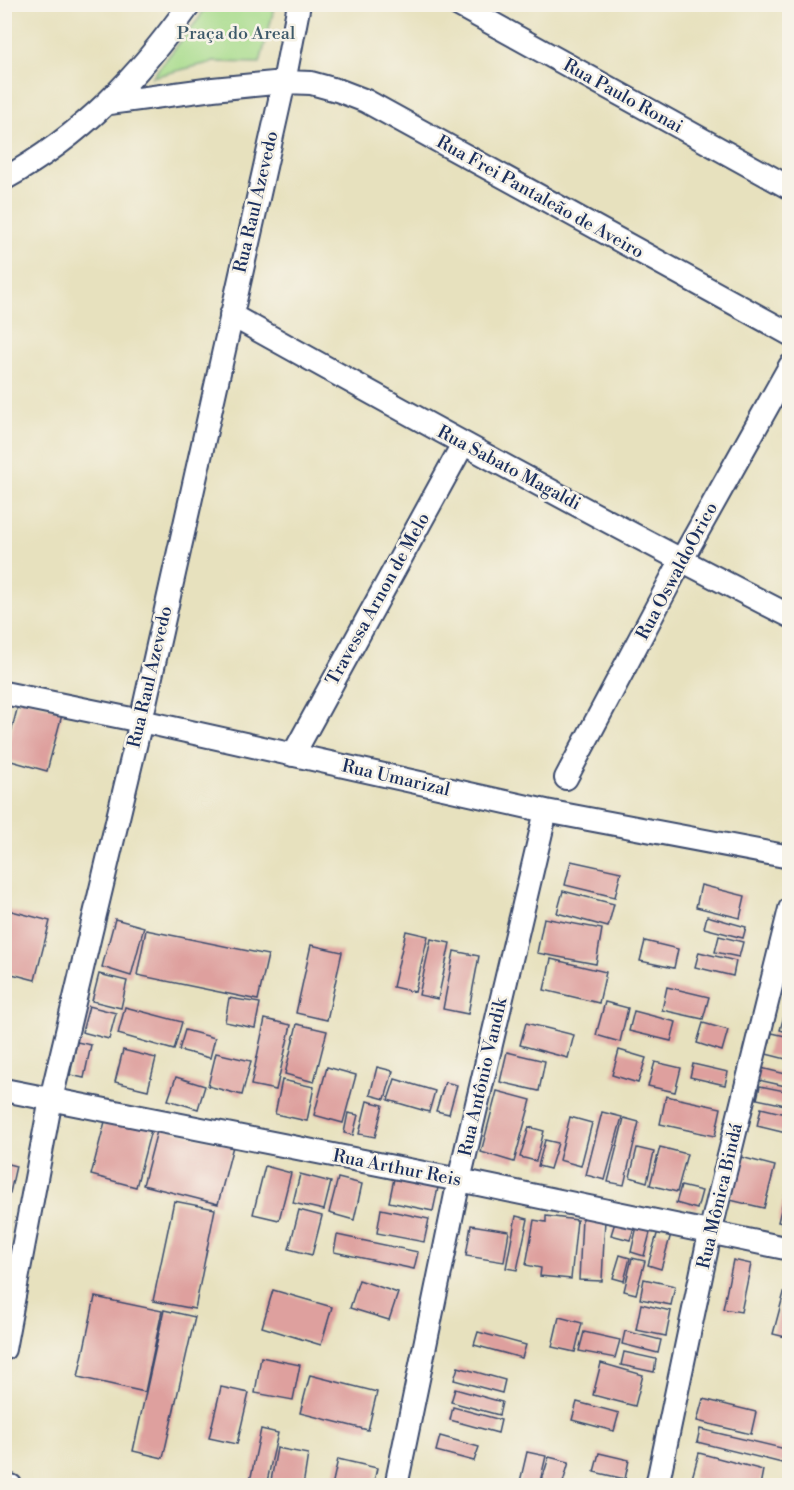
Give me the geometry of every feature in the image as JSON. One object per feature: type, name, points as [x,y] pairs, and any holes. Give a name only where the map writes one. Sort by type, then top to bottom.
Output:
[{"type":"street","points":[[4,179],[49,151],[110,103],[141,68],[190,4]]},
{"type":"street","name":"Rua Raul Azevedo","points":[[4,1349],[51,1099],[141,721],[284,82],[299,4]]},
{"type":"street","name":"Rua Paulo Ronai","points":[[456,4],[789,188]]},
{"type":"street","name":"Rua Frei Pantaleão de Aveiro","points":[[110,103],[242,85],[284,82],[311,83],[340,91],[366,101],[789,334]]},
{"type":"street","name":"Rua Sabato Magaldi","points":[[231,315],[463,444],[789,616]]},
{"type":"street","name":"Rua OswaldoOrico","points":[[566,778],[681,561],[789,366]]},
{"type":"street","name":"Travessa Arnon de Melo","points":[[293,755],[463,444]]},
{"type":"street","name":"Rua Umarizal","points":[[4,693],[546,811],[789,857]]},
{"type":"street","name":"Rua Antônio Vandik","points":[[396,1485],[459,1180],[546,811]]},
{"type":"street","name":"Rua Mônica Bindá","points":[[657,1485],[710,1233],[789,909]]},
{"type":"street","name":"Rua Arthur Reis","points":[[4,1090],[459,1180],[789,1249]]},
{"type":"street","points":[[4,1484],[11,1485]]},
{"type":"green space","name":"Praça do Areal","points":[[205,5],[275,5],[260,63],[213,62],[152,77],[200,17]]},
{"type":"building","points":[[20,698],[63,711],[47,771],[4,759]]},
{"type":"building","points":[[571,861],[621,872],[615,897],[565,885]]},
{"type":"building","points":[[701,885],[745,896],[740,918],[696,907]]},
{"type":"building","points":[[563,891],[614,904],[608,927],[557,913]]},
{"type":"building","points":[[4,909],[50,921],[35,980],[4,972]]},
{"type":"building","points":[[707,916],[746,927],[743,938],[704,928]]},
{"type":"building","points":[[544,918],[602,929],[596,964],[537,953]]},
{"type":"building","points":[[115,919],[144,927],[131,976],[102,967]]},
{"type":"building","points":[[146,930],[268,955],[258,1000],[137,975]]},
{"type":"building","points":[[406,931],[428,936],[415,992],[393,987]]},
{"type":"building","points":[[719,936],[743,942],[739,957],[715,952]]},
{"type":"building","points":[[431,939],[450,943],[438,999],[419,995]]},
{"type":"building","points":[[645,941],[678,949],[674,968],[640,961]]},
{"type":"building","points":[[311,945],[342,952],[327,1020],[296,1013]]},
{"type":"building","points":[[454,951],[479,956],[468,1014],[443,1009]]},
{"type":"building","points":[[699,952],[736,961],[733,976],[695,967]]},
{"type":"building","points":[[551,959],[606,972],[599,1003],[544,990]]},
{"type":"building","points":[[99,974],[127,981],[121,1008],[92,1001]]},
{"type":"building","points":[[667,987],[709,997],[703,1019],[662,1010]]},
{"type":"building","points":[[229,998],[260,1003],[255,1028],[225,1022]]},
{"type":"building","points":[[605,1002],[628,1008],[620,1042],[596,1035]]},
{"type":"building","points":[[89,1006],[116,1013],[109,1039],[82,1032]]},
{"type":"building","points":[[787,1006],[790,1007],[790,1033],[780,1030]]},
{"type":"building","points":[[125,1007],[182,1022],[174,1050],[118,1034]]},
{"type":"building","points":[[634,1011],[676,1022],[671,1041],[629,1031]]},
{"type":"building","points":[[265,1019],[291,1025],[276,1090],[251,1085]]},
{"type":"building","points":[[526,1023],[574,1035],[568,1058],[520,1045]]},
{"type":"building","points":[[703,1023],[728,1030],[722,1051],[697,1043]]},
{"type":"building","points":[[297,1024],[327,1031],[314,1082],[285,1074]]},
{"type":"building","points":[[185,1030],[215,1038],[210,1058],[179,1050]]},
{"type":"building","points":[[772,1033],[790,1037],[790,1060],[766,1054]]},
{"type":"building","points":[[77,1042],[91,1045],[84,1078],[70,1075]]},
{"type":"building","points":[[123,1050],[156,1058],[148,1090],[115,1082]]},
{"type":"building","points":[[619,1050],[646,1058],[638,1083],[612,1075]]},
{"type":"building","points":[[507,1052],[545,1061],[539,1091],[500,1082]]},
{"type":"building","points":[[216,1053],[251,1061],[242,1095],[208,1086]]},
{"type":"building","points":[[655,1062],[681,1068],[675,1092],[648,1086]]},
{"type":"building","points":[[693,1064],[728,1072],[725,1085],[690,1077]]},
{"type":"building","points":[[327,1067],[356,1075],[343,1123],[314,1115]]},
{"type":"building","points":[[377,1067],[393,1071],[385,1099],[370,1095]]},
{"type":"building","points":[[757,1067],[790,1075],[790,1087],[754,1079]]},
{"type":"building","points":[[176,1077],[205,1086],[198,1109],[168,1100]]},
{"type":"building","points":[[395,1079],[435,1091],[429,1112],[388,1100]]},
{"type":"building","points":[[282,1080],[314,1087],[307,1121],[275,1114]]},
{"type":"building","points":[[445,1082],[457,1085],[449,1114],[436,1111]]},
{"type":"building","points":[[760,1086],[790,1092],[790,1106],[757,1099]]},
{"type":"building","points":[[497,1091],[531,1100],[514,1162],[481,1152]]},
{"type":"building","points":[[666,1096],[721,1108],[715,1136],[660,1124]]},
{"type":"building","points":[[367,1101],[383,1105],[375,1137],[359,1134]]},
{"type":"building","points":[[761,1108],[790,1115],[790,1134],[757,1126]]},
{"type":"building","points":[[602,1112],[622,1117],[605,1180],[586,1175]]},
{"type":"building","points":[[348,1113],[358,1115],[353,1135],[344,1133]]},
{"type":"building","points":[[107,1114],[152,1126],[136,1187],[91,1175]]},
{"type":"building","points":[[570,1117],[592,1123],[581,1166],[559,1160]]},
{"type":"building","points":[[624,1118],[639,1122],[624,1185],[608,1182]]},
{"type":"building","points":[[158,1127],[233,1146],[218,1204],[143,1185]]},
{"type":"building","points":[[529,1127],[544,1131],[536,1161],[520,1157]]},
{"type":"building","points":[[545,1140],[558,1143],[550,1169],[538,1166]]},
{"type":"building","points":[[660,1147],[687,1154],[677,1192],[650,1185]]},
{"type":"building","points":[[637,1148],[654,1152],[647,1182],[630,1177]]},
{"type":"building","points":[[741,1157],[775,1166],[764,1208],[730,1200]]},
{"type":"building","points":[[4,1163],[16,1166],[10,1193],[4,1192]]},
{"type":"building","points":[[265,1166],[291,1173],[279,1220],[253,1214]]},
{"type":"building","points":[[300,1174],[331,1182],[324,1210],[293,1203]]},
{"type":"building","points":[[395,1174],[439,1183],[433,1211],[389,1202]]},
{"type":"building","points":[[338,1178],[362,1184],[354,1220],[329,1213]]},
{"type":"building","points":[[790,1178],[790,1225],[778,1222]]},
{"type":"building","points":[[681,1186],[702,1191],[697,1209],[676,1203]]},
{"type":"building","points":[[174,1201],[215,1209],[195,1309],[153,1301]]},
{"type":"building","points":[[381,1209],[429,1219],[424,1242],[377,1233]]},
{"type":"building","points":[[299,1210],[322,1216],[312,1255],[289,1249]]},
{"type":"building","points":[[516,1216],[528,1219],[517,1270],[506,1268]]},
{"type":"building","points":[[546,1216],[577,1220],[571,1279],[540,1276],[541,1268],[526,1265],[534,1220],[546,1222]]},
{"type":"building","points":[[617,1216],[636,1222],[630,1240],[611,1235]]},
{"type":"building","points":[[582,1218],[605,1219],[602,1281],[579,1280]]},
{"type":"building","points":[[638,1222],[652,1225],[644,1256],[631,1252]]},
{"type":"building","points":[[471,1225],[509,1231],[504,1262],[466,1256]]},
{"type":"building","points":[[658,1231],[671,1234],[661,1269],[648,1265]]},
{"type":"building","points":[[337,1235],[418,1252],[414,1269],[334,1252]]},
{"type":"building","points":[[620,1255],[630,1258],[624,1281],[613,1278]]},
{"type":"building","points":[[632,1258],[645,1261],[636,1294],[624,1291]]},
{"type":"building","points":[[733,1260],[751,1264],[741,1312],[723,1309]]},
{"type":"building","points":[[790,1274],[790,1338],[773,1334]]},
{"type":"building","points":[[644,1279],[675,1286],[671,1305],[640,1299]]},
{"type":"building","points":[[359,1280],[398,1293],[389,1320],[350,1308]]},
{"type":"building","points":[[273,1290],[332,1307],[321,1345],[262,1327]]},
{"type":"building","points":[[95,1297],[162,1311],[145,1392],[78,1377]]},
{"type":"building","points":[[641,1304],[671,1311],[666,1336],[636,1330]]},
{"type":"building","points":[[164,1310],[195,1317],[163,1458],[133,1451]]},
{"type":"building","points":[[559,1317],[582,1323],[575,1352],[552,1347]]},
{"type":"building","points":[[625,1331],[661,1340],[658,1353],[622,1344]]},
{"type":"building","points":[[478,1332],[526,1345],[522,1358],[474,1345]]},
{"type":"building","points":[[584,1332],[620,1340],[615,1358],[579,1351]]},
{"type":"building","points":[[624,1352],[656,1359],[654,1372],[621,1365]]},
{"type":"building","points":[[261,1357],[300,1365],[293,1400],[255,1393]]},
{"type":"building","points":[[601,1363],[643,1375],[635,1406],[593,1395]]},
{"type":"building","points":[[458,1367],[505,1380],[502,1393],[454,1380]]},
{"type":"building","points":[[310,1375],[377,1392],[368,1430],[300,1413]]},
{"type":"building","points":[[221,1387],[249,1393],[237,1444],[209,1438]]},
{"type":"building","points":[[455,1389],[502,1402],[499,1415],[451,1402]]},
{"type":"building","points":[[703,1399],[756,1412],[751,1434],[697,1421]]},
{"type":"building","points":[[577,1402],[619,1413],[614,1431],[572,1420]]},
{"type":"building","points":[[453,1407],[501,1420],[498,1433],[450,1420]]},
{"type":"building","points":[[261,1429],[278,1433],[266,1486],[249,1486]]},
{"type":"building","points":[[700,1429],[790,1450],[790,1465],[697,1442]]},
{"type":"building","points":[[440,1436],[479,1447],[474,1461],[436,1451]]},
{"type":"building","points":[[277,1448],[308,1454],[303,1486],[270,1486]]},
{"type":"building","points":[[527,1452],[546,1456],[539,1486],[519,1486]]},
{"type":"building","points":[[599,1453],[629,1460],[625,1479],[594,1472]]},
{"type":"building","points":[[699,1453],[763,1470],[760,1486],[720,1486],[692,1478]]},
{"type":"building","points":[[549,1457],[569,1462],[562,1486],[540,1486]]},
{"type":"building","points":[[338,1459],[377,1468],[373,1486],[332,1486]]}]
